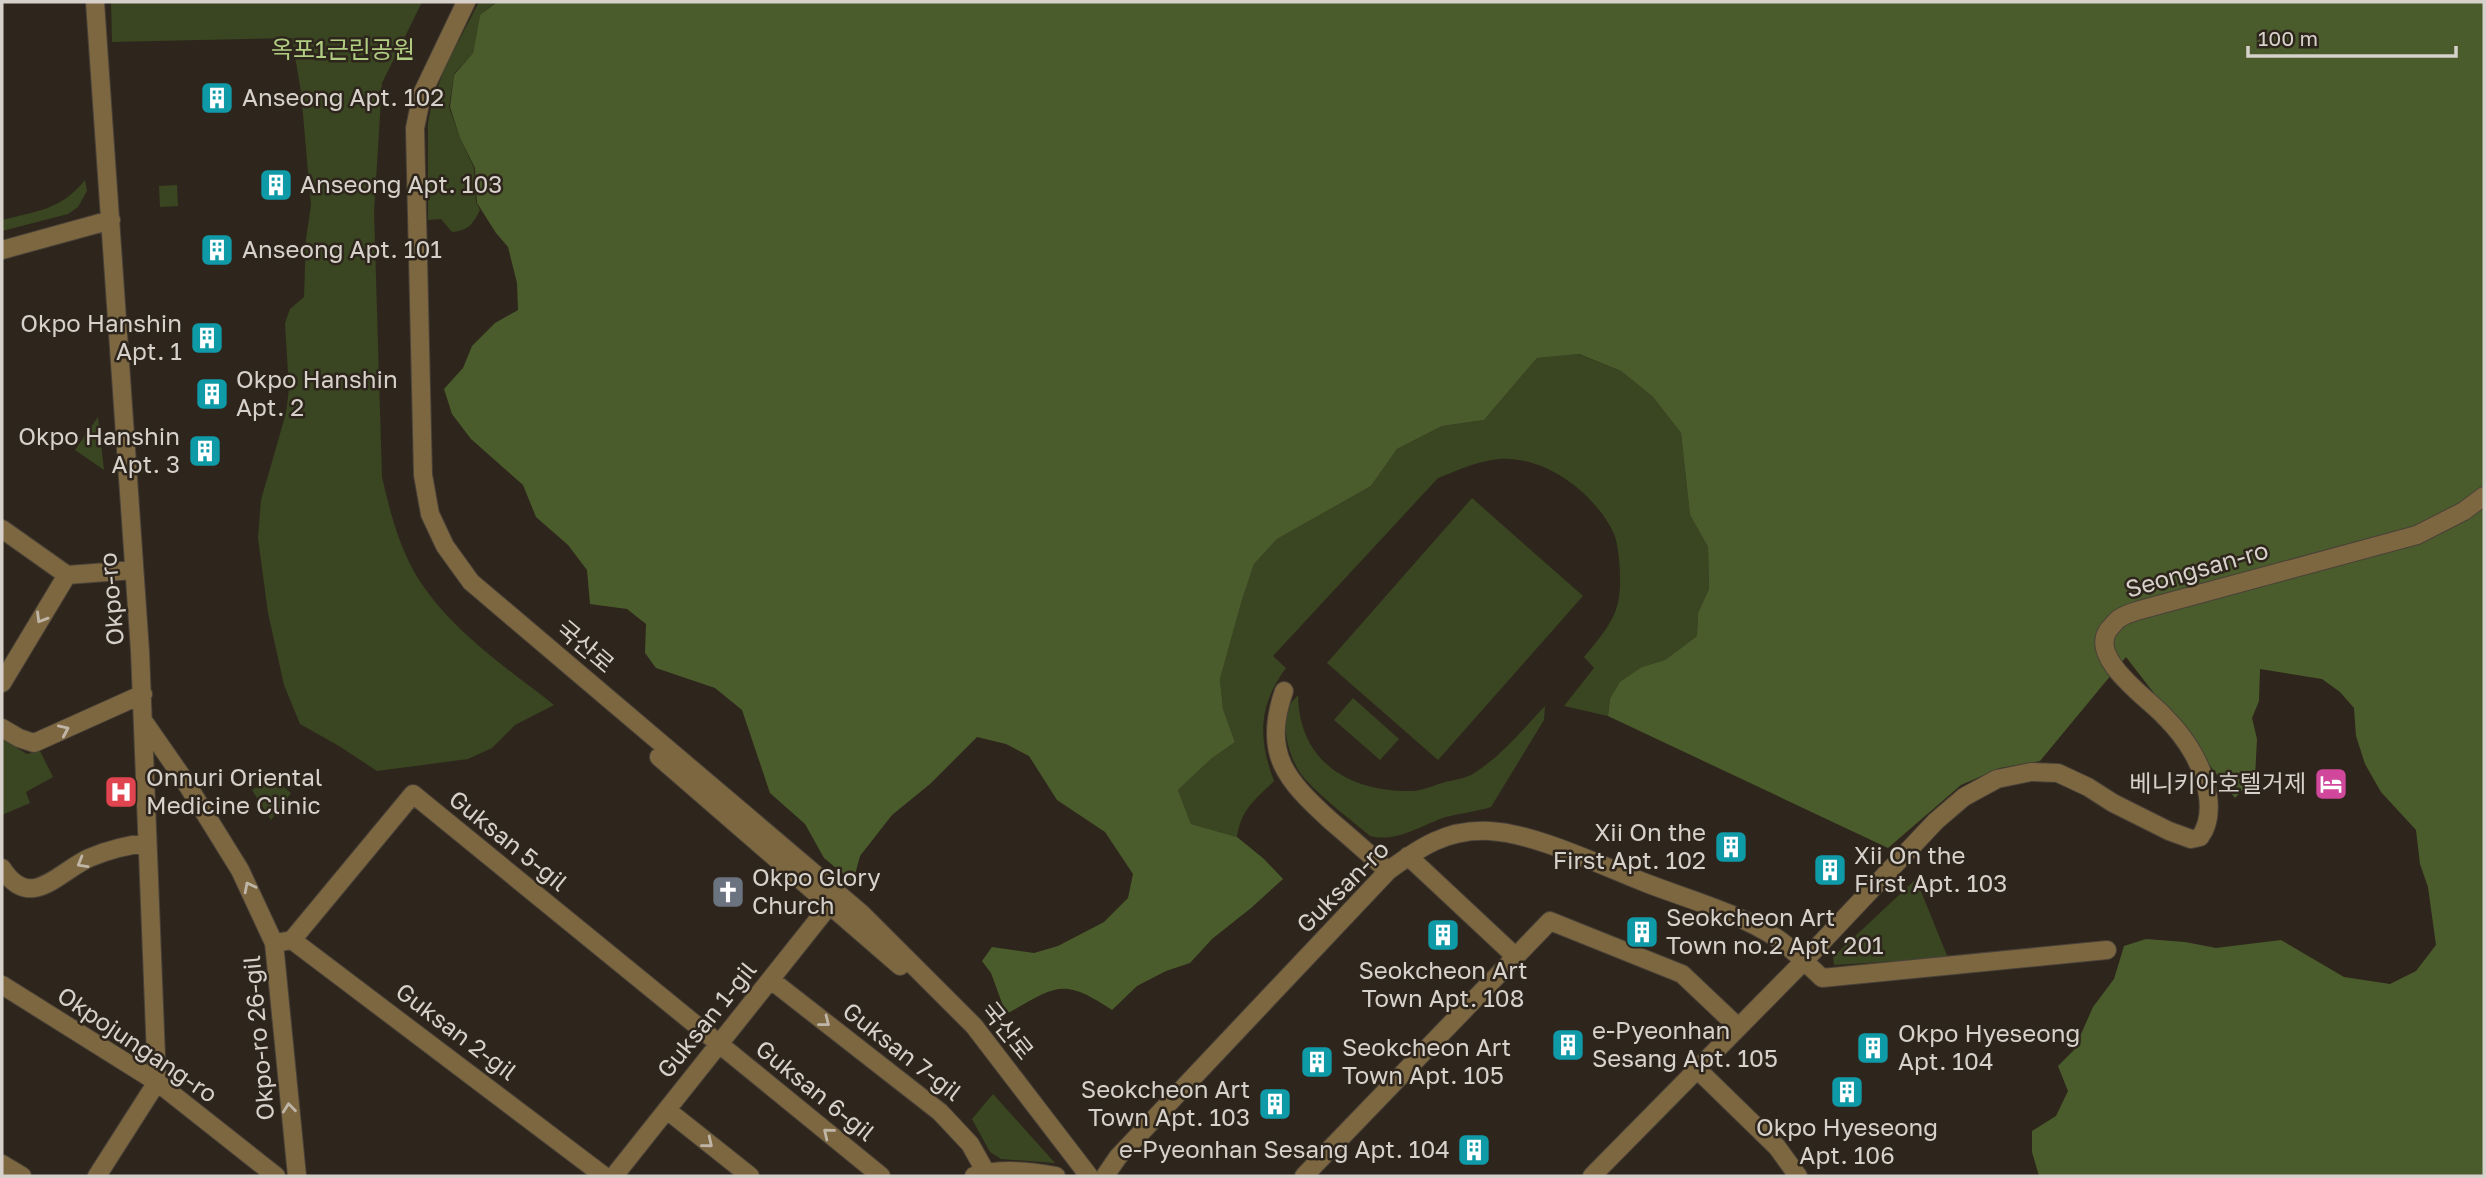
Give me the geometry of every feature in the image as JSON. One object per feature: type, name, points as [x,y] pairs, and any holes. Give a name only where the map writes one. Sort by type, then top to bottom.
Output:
[{"type":"street","name":"Okpo-ro","points":[[95,2],[143,694],[157,1082]]},
{"type":"street","name":"국산로","points":[[456,2],[414,89],[407,127],[412,470],[421,515],[437,550],[461,587],[928,978],[974,1026],[1089,1176]]},
{"type":"street","name":"국산로","points":[[466,2],[422,94],[415,128],[423,475],[430,514],[445,546],[471,582],[834,899],[964,1031],[1077,1176]]},
{"type":"street","points":[[2,250],[111,220]]},
{"type":"street","name":"Seongsan-ro","points":[[1592,1176],[1804,961],[1936,821],[1964,796],[1997,779],[2031,772],[2057,773],[2169,831],[2191,839],[2200,837],[2206,828],[2210,806],[2206,784],[2185,741],[2166,717],[2119,674],[2106,654],[2106,634],[2118,619],[2140,610],[2417,535],[2464,511],[2484,496]]},
{"type":"street","points":[[2,528],[67,575],[134,570]]},
{"type":"street","points":[[2,683],[67,575]]},
{"type":"street","points":[[1284,691],[1276,713],[1275,739],[1280,761],[1293,783],[1388,871]]},
{"type":"street","points":[[2,728],[34,743],[143,694]]},
{"type":"street","name":"Okpo-ro 26-gil","points":[[144,722],[183,778],[283,941],[297,1176]]},
{"type":"street","name":"Guksan 5-gil","points":[[283,941],[413,794],[719,1045]]},
{"type":"street","name":"Guksan-ro","points":[[1105,1176],[1118,1157],[1388,871],[1408,856],[1444,836],[1490,831],[1520,836],[1750,923],[1780,940],[1822,978],[2107,950]]},
{"type":"street","points":[[2,868],[19,887],[40,888],[87,859],[121,846],[147,843]]},
{"type":"street","points":[[1408,856],[1516,957]]},
{"type":"street","name":"Guksan 1-gil","points":[[614,1176],[834,899]]},
{"type":"street","points":[[1304,1176],[1550,921],[1682,974],[1738,1027]]},
{"type":"street","name":"Guksan 2-gil","points":[[283,941],[569,1147],[604,1176]]},
{"type":"street","name":"Guksan 7-gil","points":[[771,980],[940,1112],[970,1144],[983,1175]]},
{"type":"street","name":"Okpojungang-ro","points":[[2,985],[157,1082],[275,1176]]},
{"type":"street","name":"Guksan 6-gil","points":[[719,1045],[881,1176]]},
{"type":"street","points":[[1697,1069],[1777,1147],[1798,1176]]},
{"type":"street","points":[[97,1176],[157,1082]]},
{"type":"street","points":[[667,1110],[750,1176]]},
{"type":"street","points":[[2,1164],[22,1176]]},
{"type":"street","points":[[983,1175],[1022,1172],[1056,1176]]},
{"type":"green space","name":"옥포1근린공원","points":[[111,2],[422,2],[382,83],[374,212],[382,477],[402,546],[425,589],[476,643],[554,705],[515,725],[492,748],[468,759],[377,771],[300,724],[284,685],[268,613],[258,538],[261,500],[286,413],[289,389],[285,323],[290,309],[304,297],[306,239],[311,205],[301,92],[292,38],[112,42]]},
{"type":"green space","points":[[479,2],[496,2],[480,15],[473,53],[454,74],[449,107],[474,168],[476,202],[480,210],[469,226],[452,232],[441,219],[428,220],[428,123],[445,67]]},
{"type":"green space","points":[[497,2],[2484,2],[2484,1176],[2039,1176],[2032,1152],[2032,1131],[2056,1116],[2068,1091],[2058,1066],[2074,1050],[2093,1007],[2114,979],[2124,946],[2146,939],[2216,948],[2281,940],[2344,977],[2390,984],[2416,971],[2436,945],[2416,830],[2381,792],[2365,764],[2356,736],[2354,708],[2340,692],[2322,679],[2260,669],[2259,701],[2252,718],[2257,739],[2255,777],[2235,798],[2126,657],[2040,761],[2000,768],[1961,785],[1888,848],[1608,716],[1610,699],[1620,682],[1642,667],[1665,660],[1697,636],[1698,613],[1709,589],[1708,547],[1690,515],[1681,433],[1653,397],[1621,371],[1579,354],[1537,358],[1484,420],[1442,426],[1397,449],[1371,486],[1277,539],[1254,564],[1220,679],[1223,709],[1235,742],[1211,759],[1178,790],[1191,824],[1237,837],[1283,879],[1212,939],[1190,963],[1166,971],[1137,986],[1112,1010],[1081,992],[1059,989],[1036,997],[1006,1014],[991,973],[982,961],[992,947],[1034,953],[1058,946],[1104,922],[1128,898],[1133,874],[1105,832],[1057,800],[1029,756],[1006,744],[977,737],[930,784],[892,815],[860,856],[853,882],[824,858],[805,824],[770,793],[742,710],[715,688],[656,668],[645,653],[646,624],[627,609],[590,604],[587,570],[568,545],[536,517],[523,485],[471,439],[452,414],[444,389],[463,368],[472,346],[495,323],[518,310],[517,283],[508,247],[477,203],[475,168],[460,138],[450,107],[454,75],[473,53],[480,15]]},
{"type":"green space","points":[[85,180],[87,191],[78,207],[68,214],[2,231],[2,220],[48,208],[67,198]]},
{"type":"green space","points":[[177,185],[178,206],[160,207],[159,186]]},
{"type":"green space","points":[[1578,354],[1621,371],[1653,397],[1681,433],[1690,515],[1708,547],[1709,589],[1698,613],[1697,636],[1665,660],[1642,667],[1610,699],[1608,716],[1564,706],[1594,668],[1584,657],[1616,611],[1620,568],[1614,534],[1595,505],[1567,480],[1551,470],[1516,459],[1499,459],[1461,469],[1438,478],[1273,656],[1286,668],[1270,696],[1264,723],[1265,751],[1274,781],[1245,812],[1237,837],[1191,824],[1178,790],[1211,759],[1235,742],[1223,709],[1220,679],[1254,564],[1277,539],[1371,486],[1397,449],[1442,426],[1484,420],[1537,358]]},
{"type":"green space","points":[[98,417],[104,470],[75,450]]},
{"type":"green space","points":[[1472,498],[1583,596],[1438,760],[1327,663]]},
{"type":"green space","points":[[1298,695],[1301,719],[1308,739],[1319,756],[1350,779],[1391,790],[1414,791],[1465,778],[1501,752],[1545,706],[1544,720],[1491,807],[1446,817],[1409,832],[1380,838],[1370,836],[1320,794],[1295,764],[1286,736],[1286,717],[1288,708]]},
{"type":"green space","points":[[1353,698],[1399,739],[1380,760],[1334,720]]},
{"type":"green space","points":[[2,739],[27,754],[40,751],[53,777],[26,792],[30,803],[2,815]]},
{"type":"green space","points":[[273,778],[291,793],[271,820],[252,790]]},
{"type":"green space","points":[[1916,879],[1948,958],[1834,965],[1833,957]]},
{"type":"green space","points":[[993,1094],[1055,1163],[1001,1159],[990,1152],[972,1119]]},
{"type":"place","name":"Anseong Apt. 102","points":[[217,98]]},
{"type":"place","name":"Anseong Apt. 103","points":[[276,185]]},
{"type":"place","name":"Anseong Apt. 101","points":[[217,250]]},
{"type":"place","name":"Okpo Hanshin Apt. 1","points":[[207,338]]},
{"type":"place","name":"Okpo Hanshin Apt. 2","points":[[212,394]]},
{"type":"place","name":"Okpo Hanshin Apt. 3","points":[[205,451]]},
{"type":"place","name":"베니키아호텔거제","points":[[2331,784]]},
{"type":"place","name":"Onnuri Oriental Medicine Clinic","points":[[121,792]]},
{"type":"place","name":"Xii On the First Apt. 102","points":[[1731,847]]},
{"type":"place","name":"Xii On the First Apt. 103","points":[[1830,870]]},
{"type":"place","name":"Okpo Glory Church","points":[[728,892]]},
{"type":"place","name":"Seokcheon Art Town no.2 Apt. 201","points":[[1642,932]]},
{"type":"place","name":"Seokcheon Art Town Apt. 108","points":[[1443,935]]},
{"type":"place","name":"e-Pyeonhan Sesang Apt. 105","points":[[1568,1045]]},
{"type":"place","name":"Okpo Hyeseong Apt. 104","points":[[1873,1048]]},
{"type":"place","name":"Seokcheon Art Town Apt. 105","points":[[1317,1062]]},
{"type":"place","name":"Okpo Hyeseong Apt. 106","points":[[1847,1092]]},
{"type":"place","name":"Seokcheon Art Town Apt. 103","points":[[1275,1104]]},
{"type":"place","name":"e-Pyeonhan Sesang Apt. 104","points":[[1474,1150]]}]
